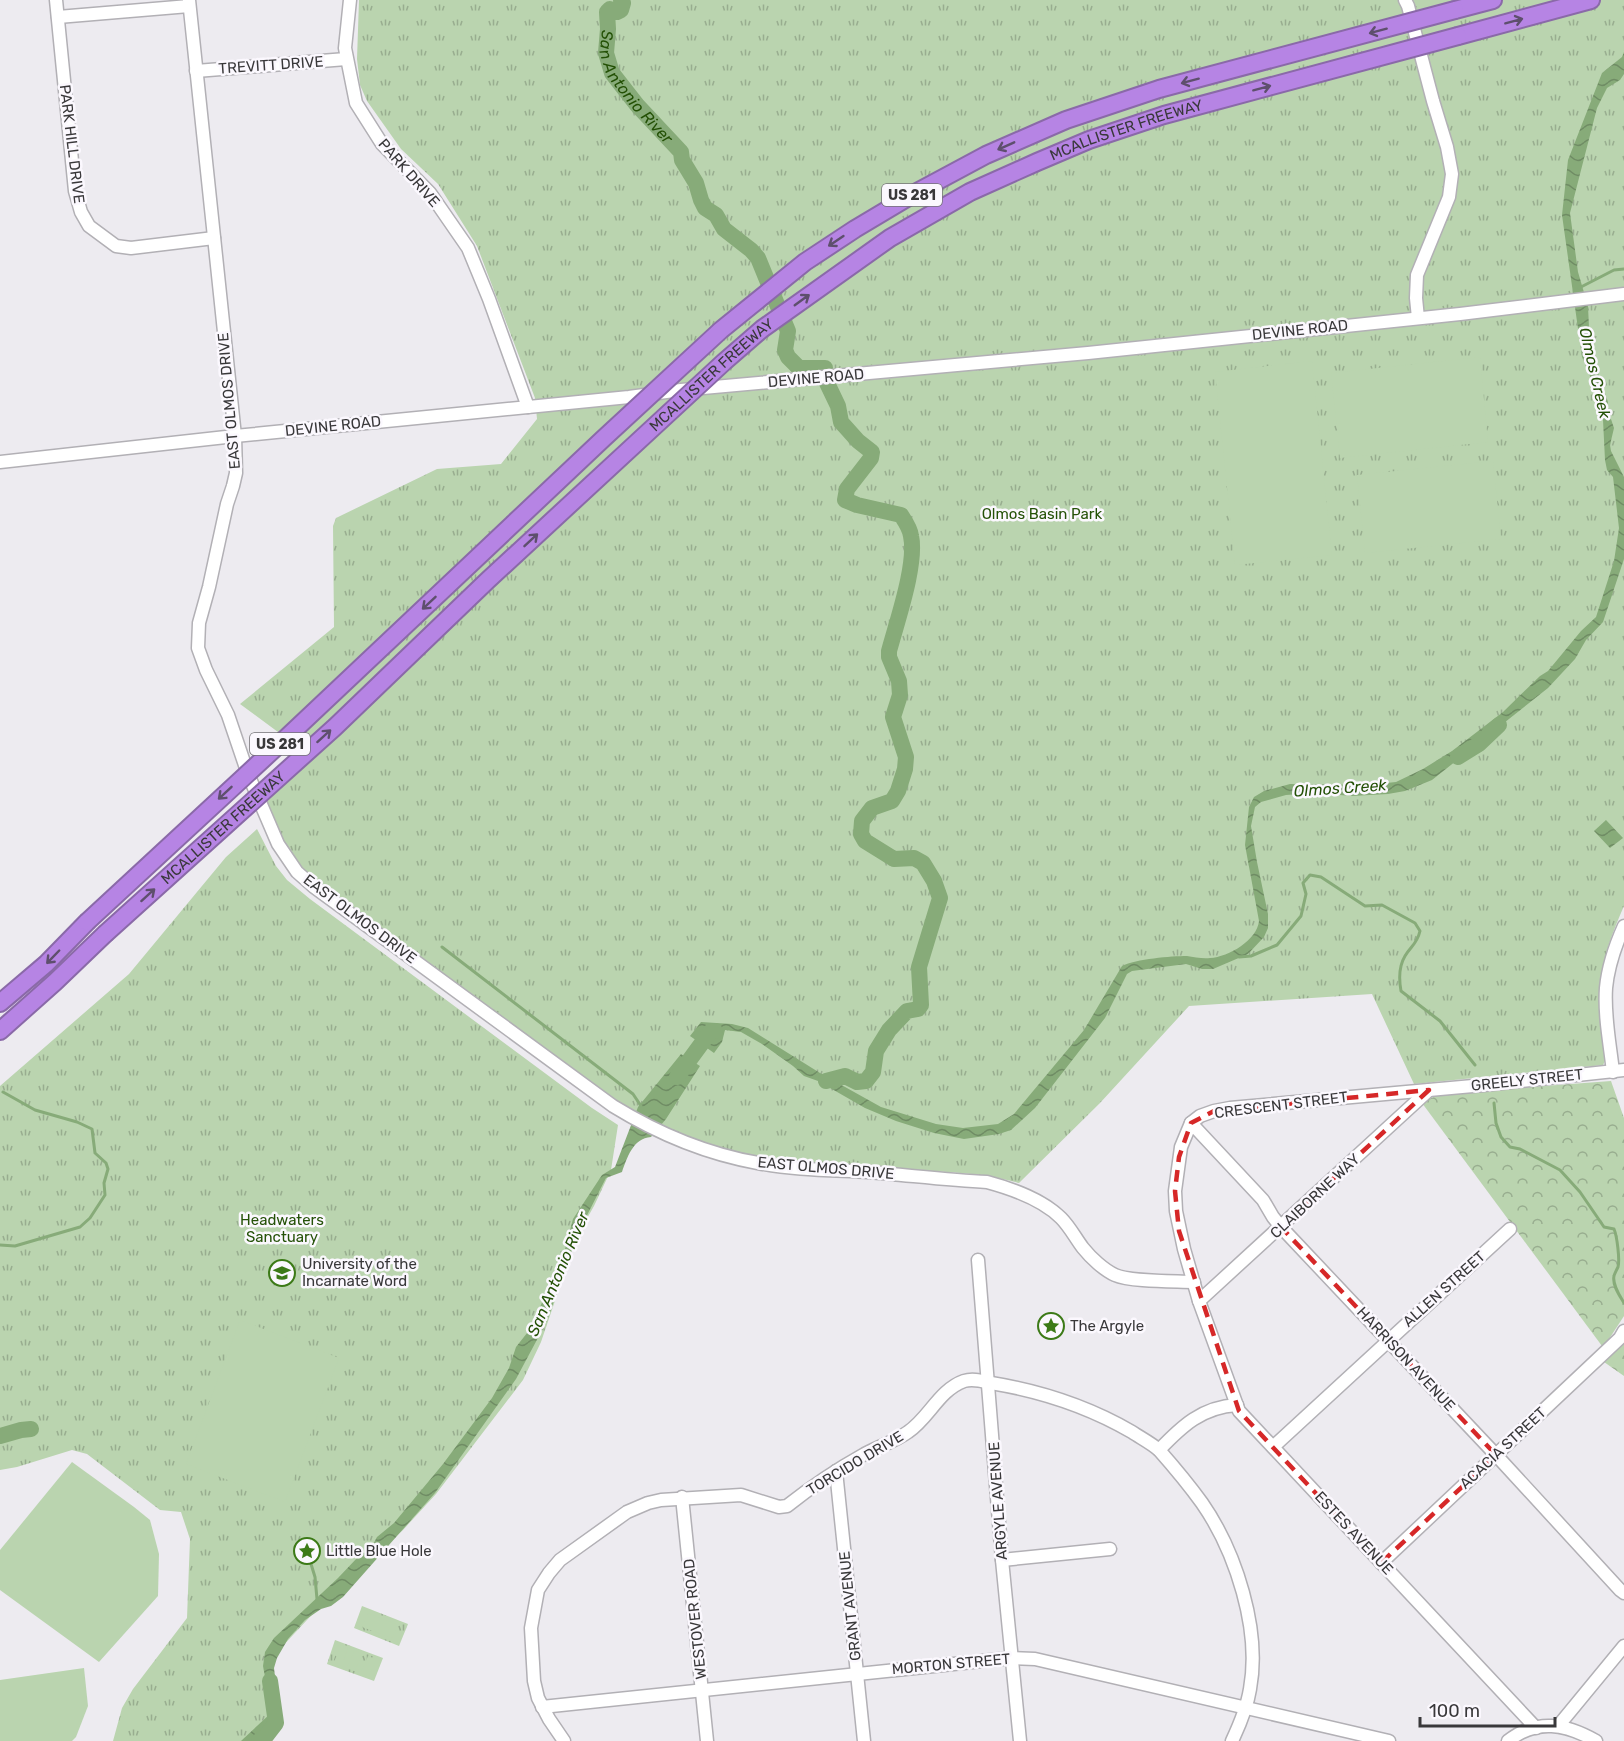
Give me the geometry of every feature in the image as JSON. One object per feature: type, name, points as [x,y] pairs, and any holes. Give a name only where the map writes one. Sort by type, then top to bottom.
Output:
[{"type":"highway","name":"MCALLISTER FREEWAY","points":[[0,1001],[46,964],[87,922],[696,352],[805,262],[917,192],[986,155],[1066,120],[1159,89],[1493,0]]},
{"type":"highway","name":"MCALLISTER FREEWAY","points":[[0,1031],[335,727],[488,580],[754,336],[890,238],[970,192],[1089,140],[1164,115],[1591,0]]},
{"type":"highway","points":[[0,1036],[48,989]]},
{"type":"street","name":"PARK HILL DRIVE","points":[[56,0],[75,191],[81,212],[89,226],[116,246],[131,248],[214,238]]},
{"type":"street","name":"PARK DRIVE","points":[[350,0],[345,48],[356,103],[382,144],[430,193],[468,248],[528,407]]},
{"type":"street","points":[[1405,0],[1447,147],[1452,174],[1449,197],[1417,275],[1418,318]]},
{"type":"street","points":[[58,17],[189,3]]},
{"type":"street","name":"EAST OLMOS DRIVE","points":[[189,3],[235,436],[236,473],[199,623],[198,648],[228,715],[248,774],[278,844],[297,872],[314,887],[613,1106],[638,1120],[702,1148],[729,1157],[759,1163],[808,1169],[987,1182],[1001,1186],[1051,1209],[1062,1219],[1084,1250],[1113,1274],[1128,1279],[1194,1282]]},
{"type":"street","name":"TREVITT DRIVE","points":[[196,71],[346,59]]},
{"type":"street","name":"DEVINE ROAD","points":[[3,463],[235,436],[681,390],[1088,353],[1624,294]]},
{"type":"street","points":[[1618,1071],[1606,1014],[1606,989],[1611,959],[1624,926]]},
{"type":"street","name":"GREELY STREET","points":[[1429,1090],[1618,1071]]},
{"type":"street","name":"CRESCENT STREET","points":[[1191,1123],[1200,1116],[1230,1108],[1429,1090]]},
{"type":"street","name":"CLAIBORNE WAY","points":[[1199,1300],[1429,1090]]},
{"type":"street","points":[[1159,1450],[1194,1418],[1212,1409],[1237,1405],[1199,1300],[1179,1231],[1175,1191],[1180,1148],[1191,1123]]},
{"type":"street","name":"HARRISON AVENUE","points":[[1191,1123],[1263,1200],[1281,1227],[1624,1593]]},
{"type":"street","name":"ALLEN STREET","points":[[1273,1447],[1510,1229]]},
{"type":"street","name":"ARGYLE AVENUE","points":[[978,1260],[1002,1560],[1020,1741]]},
{"type":"street","name":"ACACIA STREET","points":[[1381,1563],[1620,1338],[1624,1331]]},
{"type":"street","name":"TORCIDO DRIVE","points":[[564,1741],[538,1698],[534,1681],[531,1628],[538,1590],[549,1573],[570,1552],[627,1512],[648,1503],[682,1497],[741,1495],[779,1507],[787,1506],[836,1471],[906,1433],[919,1424],[927,1412],[955,1386],[973,1379],[1017,1387],[1101,1415],[1159,1450],[1203,1504],[1218,1529],[1233,1566],[1244,1598],[1252,1641],[1253,1664],[1250,1689],[1246,1708],[1232,1741]]},
{"type":"street","name":"ESTES AVENUE","points":[[1237,1405],[1239,1411],[1536,1728]]},
{"type":"street","name":"GRANT AVENUE","points":[[836,1471],[864,1741]]},
{"type":"street","name":"WESTOVER ROAD","points":[[682,1497],[707,1741]]},
{"type":"street","points":[[1002,1560],[1110,1549]]},
{"type":"street","points":[[1559,1725],[1624,1646]]},
{"type":"street","name":"MORTON STREET","points":[[542,1707],[1011,1658],[1035,1659],[1389,1741]]},
{"type":"street","points":[[1508,1741],[1516,1734],[1559,1725],[1580,1732],[1596,1741]]},
{"type":"highlighted area","points":[[1429,1090],[1281,1227],[1496,1455],[1381,1563],[1239,1411],[1179,1231],[1175,1191],[1179,1157],[1191,1123],[1214,1111]]},
{"type":"green space","name":"Olmos Basin Park","points":[[359,0],[1624,0],[1624,906],[1609,945],[1601,976],[1599,1005],[1605,1061],[1603,1065],[1414,1084],[1372,994],[1189,1006],[1100,1103],[1019,1183],[972,1174],[775,1160],[739,1153],[700,1141],[663,1126],[610,1097],[319,885],[303,871],[288,852],[264,796],[309,755],[240,704],[334,627],[333,526],[336,518],[437,469],[501,464],[537,419],[535,398],[477,246],[438,184],[401,149],[367,101],[360,85],[357,59]]},
{"type":"green space","points":[[1480,357],[1488,442],[1340,458],[1331,373]]},
{"type":"green space","points":[[1312,361],[1332,555],[1235,565],[1215,372]]},
{"type":"green space","points":[[1493,461],[1501,539],[1365,553],[1357,475]]},
{"type":"green space","name":"Headwaters Sanctuary","points":[[257,829],[276,866],[287,880],[310,899],[618,1125],[611,1170],[577,1236],[541,1342],[523,1380],[436,1494],[403,1530],[320,1606],[279,1650],[266,1671],[263,1687],[271,1722],[271,1734],[268,1741],[113,1741],[122,1708],[133,1689],[187,1618],[190,1539],[181,1512],[160,1510],[87,1454],[72,1450],[0,1470],[0,1086],[129,974],[226,857]]},
{"type":"green space","points":[[1611,1081],[1624,1118],[1624,1316],[1602,1346],[1422,1103],[1439,1094]]},
{"type":"green space","points":[[240,1320],[339,1358],[285,1502],[186,1464]]},
{"type":"green space","points":[[1624,1341],[1624,1376],[1604,1362]]},
{"type":"green space","points":[[72,1462],[150,1520],[159,1554],[158,1596],[99,1662],[0,1590],[0,1550]]},
{"type":"green space","points":[[362,1606],[408,1624],[399,1646],[354,1628]]},
{"type":"green space","points":[[368,1613],[398,1625],[392,1638],[362,1627]]},
{"type":"green space","points":[[335,1640],[383,1658],[374,1681],[327,1664]]},
{"type":"green space","points":[[341,1645],[348,1648],[342,1665],[334,1662]]},
{"type":"green space","points":[[354,1651],[362,1654],[355,1671],[347,1668]]},
{"type":"green space","points":[[368,1656],[376,1659],[369,1676],[361,1673]]},
{"type":"green space","points":[[84,1668],[88,1706],[76,1737],[72,1741],[0,1741],[0,1680]]},
{"type":"water","points":[[1624,52],[1624,74],[1620,80],[1607,88],[1597,108],[1570,213],[1578,272],[1588,306],[1590,349],[1608,402],[1614,428],[1611,451],[1624,477],[1624,559],[1603,622],[1586,640],[1575,659],[1548,688],[1432,780],[1405,791],[1352,796],[1316,793],[1286,795],[1261,802],[1255,807],[1251,826],[1268,914],[1268,928],[1264,937],[1248,954],[1213,969],[1202,969],[1186,964],[1132,971],[1127,974],[1105,1018],[1035,1108],[1011,1130],[964,1139],[934,1133],[865,1108],[818,1081],[804,1076],[762,1044],[741,1032],[725,1030],[722,1042],[714,1053],[690,1036],[701,1022],[732,1024],[748,1028],[820,1073],[881,1107],[936,1124],[963,1128],[998,1124],[1014,1114],[1084,1030],[1122,966],[1136,961],[1163,957],[1217,957],[1233,951],[1253,935],[1259,921],[1245,845],[1249,807],[1254,797],[1264,791],[1290,784],[1367,785],[1396,782],[1452,751],[1503,712],[1548,671],[1581,631],[1596,617],[1614,561],[1619,528],[1613,477],[1607,470],[1605,460],[1603,420],[1582,357],[1562,215],[1568,160],[1602,73],[1622,57]]},
{"type":"water","points":[[1606,820],[1623,838],[1610,848],[1594,831]]},
{"type":"water","points":[[681,1054],[700,1066],[666,1119],[651,1137],[635,1145],[622,1172],[606,1178],[577,1235],[547,1321],[516,1379],[435,1493],[343,1597],[305,1620],[288,1639],[274,1668],[279,1710],[269,1699],[263,1666],[265,1652],[274,1638],[357,1558],[371,1548],[377,1537],[394,1523],[443,1464],[492,1398],[509,1368],[516,1347],[531,1328],[565,1249],[573,1219],[602,1175],[615,1167],[638,1107]]},
{"type":"water","points":[[271,1713],[282,1722],[282,1726],[267,1741],[241,1741]]},
{"type":"waterway","name":"San Antonio River","points":[[621,0],[623,3],[621,10],[617,12],[610,9],[607,12],[606,53],[612,73],[637,105],[681,152],[682,160],[696,183],[705,208],[716,215],[724,229],[758,258],[788,331],[785,350],[788,357],[799,368],[825,368]]},
{"type":"waterway","points":[[1579,288],[1614,270],[1624,269]]},
{"type":"waterway","name":"San Antonio River","points":[[826,1081],[845,1076],[857,1082],[866,1081],[873,1072],[876,1051],[889,1030],[907,1011],[918,1009],[921,1005],[919,967],[940,898],[934,881],[923,863],[914,858],[894,859],[865,841],[861,834],[862,821],[872,808],[892,801],[905,769],[906,757],[893,717],[900,695],[899,681],[889,657],[889,651],[909,577],[912,548],[910,530],[901,515],[845,500],[847,489],[871,458],[872,452],[858,441],[841,422],[838,406],[827,383]]},
{"type":"waterway","name":"Olmos Creek","points":[[1458,757],[1479,744],[1499,725]]},
{"type":"waterway","points":[[1239,957],[1251,956],[1277,945],[1301,916],[1306,894],[1303,883],[1310,875],[1321,877],[1365,906],[1382,905],[1415,923],[1420,931],[1402,964],[1401,991],[1440,1021],[1475,1065]]},
{"type":"waterway","points":[[442,947],[633,1094],[641,1106]]},
{"type":"waterway","name":"San Antonio River","points":[[677,1077],[710,1032],[715,1031]]},
{"type":"waterway","points":[[0,1245],[15,1246],[80,1227],[90,1218],[105,1195],[104,1183],[108,1169],[106,1163],[95,1153],[92,1129],[77,1122],[35,1110],[3,1092]]},
{"type":"waterway","points":[[1494,1103],[1496,1123],[1501,1137],[1510,1147],[1520,1149],[1560,1170],[1580,1192],[1604,1227],[1614,1229],[1619,1259],[1614,1283],[1624,1303]]},
{"type":"waterway","points":[[0,1436],[31,1429]]},
{"type":"waterway","points":[[307,1551],[315,1577],[317,1599]]},
{"type":"waterway","name":"San Antonio River","points":[[259,1741],[276,1723],[270,1681]]},
{"type":"place","name":"University of the Incarnate Word","points":[[282,1273]]},
{"type":"place","name":"The Argyle","points":[[1051,1326]]},
{"type":"place","name":"Little Blue Hole","points":[[307,1551]]}]
